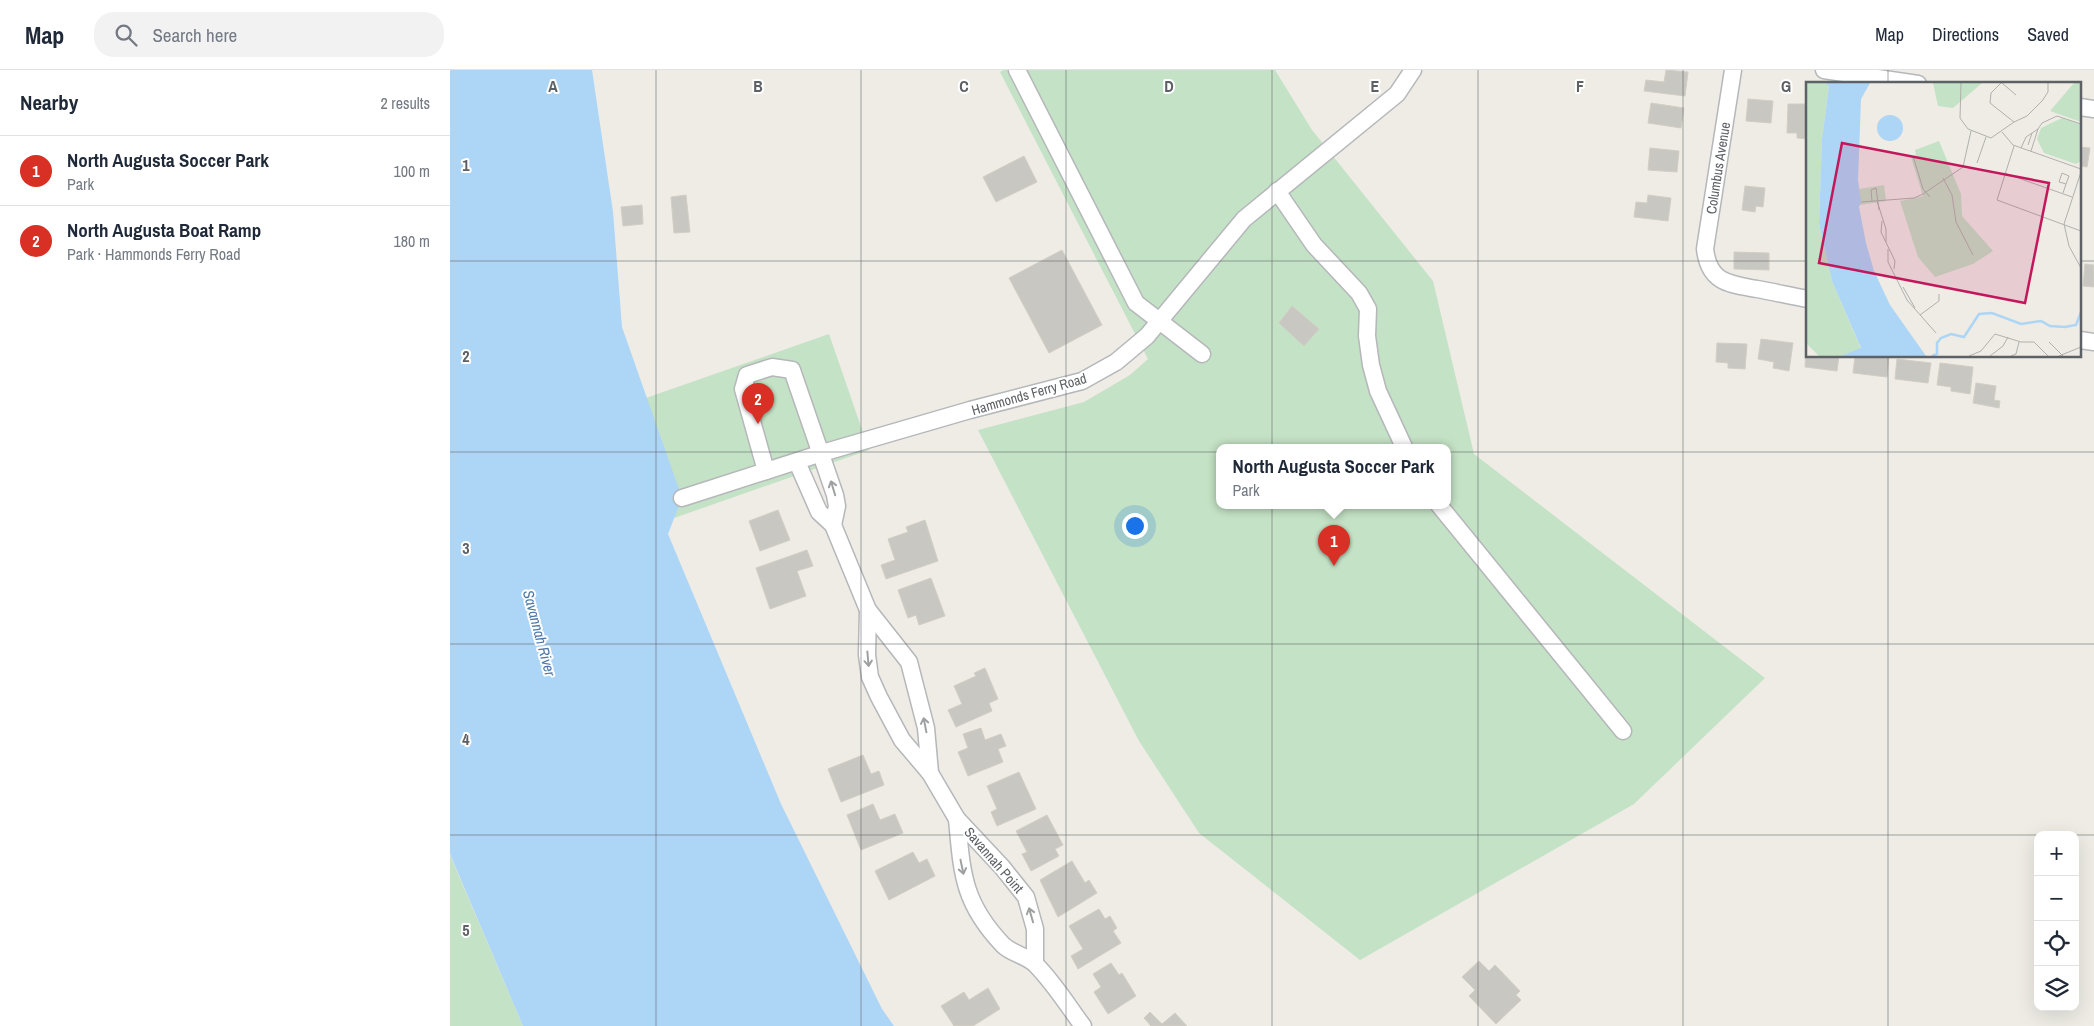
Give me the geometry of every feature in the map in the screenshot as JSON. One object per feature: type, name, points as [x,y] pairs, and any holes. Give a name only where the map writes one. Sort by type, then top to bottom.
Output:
[{"type":"street","points":[[1017,70],[1136,303],[1202,354]]},
{"type":"street","name":"Hammonds Ferry Road","points":[[682,498],[822,453],[970,410],[1082,381],[1099,373],[1132,350],[1160,321],[1244,219],[1397,94],[1413,70]]},
{"type":"street","name":"Columbus Avenue","points":[[1733,70],[1705,249],[1709,266],[1714,273],[1728,284],[1806,299]]},
{"type":"street","points":[[1824,70],[1905,82]]},
{"type":"street","points":[[1277,191],[1314,245],[1359,293],[1368,309],[1366,336],[1371,365],[1378,391],[1403,444]]},
{"type":"street","points":[[766,471],[743,389],[747,375],[772,367],[792,370],[836,495],[837,506],[833,525]]},
{"type":"street","name":"Savannah Point","points":[[797,462],[819,512],[833,525],[868,610],[909,662],[926,728],[930,774]]},
{"type":"street","points":[[1442,509],[1622,731]]},
{"type":"street","name":"Savannah Point","points":[[868,610],[867,655],[870,677],[902,740],[930,774],[957,818],[1026,896],[1035,929],[1035,963]]},
{"type":"street","name":"Savannah Point","points":[[957,818],[961,861],[967,890],[976,911],[1005,947],[1035,963],[1083,1026]]},
{"type":"green space","points":[[1004,70],[1275,70],[1312,130],[1433,281],[1474,454],[1765,678],[1634,804],[1360,960],[1199,833],[1139,741],[978,430],[1084,402],[1130,375],[1148,359],[1000,72]]},
{"type":"green space","points":[[829,334],[869,450],[674,518],[681,498],[646,398]]},
{"type":"green space","points":[[450,855],[523,1026],[450,1026]]},
{"type":"water","name":"Savannah River","points":[[450,70],[592,70],[613,212],[622,327],[682,498],[668,534],[781,804],[882,1009],[894,1026],[523,1026],[450,854]]},
{"type":"building","points":[[1666,70],[1688,72],[1685,96],[1644,91],[1646,80],[1664,82]]},
{"type":"building","points":[[1748,99],[1773,101],[1771,123],[1746,121]]},
{"type":"building","points":[[1651,103],[1684,108],[1681,128],[1648,123]]},
{"type":"building","points":[[1788,104],[1806,104],[1806,139],[1797,138],[1797,133],[1787,133]]},
{"type":"building","points":[[2082,147],[2090,148],[2087,167],[2082,166]]},
{"type":"building","points":[[1650,148],[1679,151],[1677,172],[1648,170]]},
{"type":"building","points":[[1024,156],[1037,182],[996,202],[983,177]]},
{"type":"building","points":[[1745,186],[1765,188],[1763,207],[1756,206],[1755,212],[1742,210]]},
{"type":"building","points":[[686,195],[690,232],[674,233],[671,197]]},
{"type":"building","points":[[1648,195],[1671,198],[1668,221],[1634,217],[1636,202],[1647,203]]},
{"type":"building","points":[[642,205],[643,224],[623,226],[621,207]]},
{"type":"building","points":[[1062,250],[1102,325],[1049,353],[1009,278]]},
{"type":"building","points":[[1734,252],[1769,253],[1769,270],[1734,269]]},
{"type":"building","points":[[2085,264],[2094,265],[2094,287],[2083,286]]},
{"type":"building","points":[[1292,306],[1319,329],[1304,346],[1279,323]]},
{"type":"building","points":[[1761,339],[1793,343],[1789,371],[1773,368],[1774,362],[1758,359]]},
{"type":"building","points":[[1717,343],[1747,344],[1745,369],[1728,368],[1728,363],[1716,362]]},
{"type":"building","points":[[1806,346],[1806,358],[1839,358],[1837,371],[1805,367]]},
{"type":"building","points":[[1855,358],[1889,358],[1887,377],[1853,373]]},
{"type":"building","points":[[1897,359],[1931,363],[1928,383],[1895,379]]},
{"type":"building","points":[[1940,363],[1973,367],[1970,394],[1951,391],[1951,387],[1937,385]]},
{"type":"building","points":[[1976,383],[1996,386],[1994,400],[2000,401],[1999,408],[1973,403]]},
{"type":"building","points":[[778,510],[790,540],[760,551],[749,521]]},
{"type":"building","points":[[925,520],[938,561],[886,579],[881,565],[895,560],[888,539],[908,532],[906,527]]},
{"type":"building","points":[[807,550],[813,566],[797,571],[806,596],[770,609],[756,568]]},
{"type":"building","points":[[931,578],[945,616],[919,625],[916,615],[908,618],[898,590]]},
{"type":"building","points":[[985,668],[998,699],[989,703],[992,711],[956,727],[948,710],[962,704],[954,686],[976,676],[974,673]]},
{"type":"building","points":[[981,728],[985,740],[1001,734],[1006,746],[998,749],[1003,762],[968,776],[958,752],[968,748],[963,734]]},
{"type":"building","points":[[863,755],[871,774],[879,771],[884,785],[841,802],[828,769]]},
{"type":"building","points":[[1019,772],[1036,809],[997,826],[991,812],[997,809],[987,786]]},
{"type":"building","points":[[873,804],[880,820],[895,814],[903,833],[861,850],[847,815]]},
{"type":"building","points":[[1047,815],[1063,845],[1055,849],[1059,856],[1031,871],[1022,854],[1027,852],[1016,831]]},
{"type":"building","points":[[913,852],[919,863],[927,859],[935,876],[889,900],[875,871]]},
{"type":"building","points":[[1072,861],[1085,883],[1089,880],[1097,893],[1058,917],[1040,880]]},
{"type":"building","points":[[1099,909],[1105,919],[1110,916],[1117,928],[1113,931],[1121,943],[1078,969],[1071,956],[1083,949],[1069,926]]},
{"type":"building","points":[[1479,961],[1489,971],[1495,965],[1520,991],[1516,995],[1521,1000],[1496,1024],[1469,996],[1475,990],[1462,977]]},
{"type":"building","points":[[1111,963],[1119,975],[1122,973],[1136,996],[1108,1014],[1094,992],[1101,987],[1093,974]]},
{"type":"building","points":[[988,988],[1000,1009],[973,1026],[954,1026],[941,1006],[964,992],[969,1000]]},
{"type":"building","points":[[1150,1012],[1162,1024],[1175,1013],[1187,1026],[1151,1026],[1144,1018]]},
{"type":"place","name":"North Augusta Boat Ramp","points":[[758,424]]},
{"type":"place","name":"North Augusta Soccer Park","points":[[1334,566]]}]
